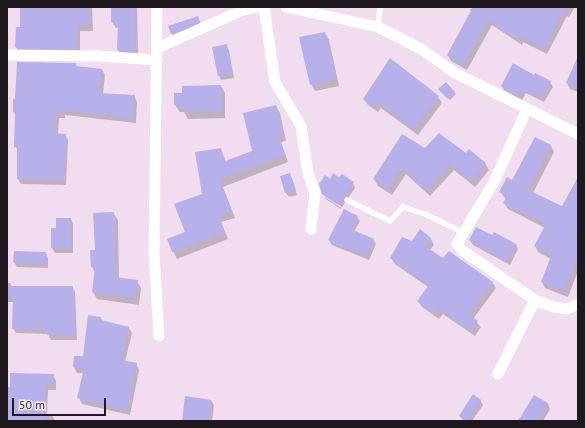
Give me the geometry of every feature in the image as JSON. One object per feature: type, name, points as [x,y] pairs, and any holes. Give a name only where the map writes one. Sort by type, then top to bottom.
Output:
[{"type":"street","points":[[157,7],[154,253],[159,336]]},
{"type":"street","points":[[157,48],[241,11],[257,7]]},
{"type":"street","points":[[264,7],[275,82],[301,126],[308,173],[314,193],[311,229]]},
{"type":"street","points":[[286,7],[378,27],[421,49],[455,73],[578,134]]},
{"type":"street","points":[[7,54],[98,56],[157,60]]},
{"type":"street","points":[[527,109],[494,182],[462,232],[457,244],[463,251],[535,300],[554,307],[567,309],[578,304]]},
{"type":"street","points":[[498,374],[535,300]]},
{"type":"lane","points":[[378,27],[380,7]]},
{"type":"lane","points":[[347,200],[390,221],[403,207],[426,214],[462,232]]},
{"type":"building","points":[[20,7],[89,7],[90,24],[77,25],[76,49],[18,48],[15,47],[16,27],[20,27]]},
{"type":"building","points":[[111,7],[135,7],[135,51],[117,50],[118,22],[111,22]]},
{"type":"building","points":[[473,7],[566,7],[544,49],[520,36],[518,39],[488,20],[463,65],[447,55]]},
{"type":"building","points":[[198,16],[200,22],[171,34],[168,26]]},
{"type":"building","points":[[325,32],[336,79],[310,85],[299,37]]},
{"type":"building","points":[[227,44],[232,73],[218,76],[212,47]]},
{"type":"building","points":[[578,56],[578,88],[566,83]]},
{"type":"building","points":[[390,58],[439,96],[414,129],[378,102],[374,107],[363,99]]},
{"type":"building","points":[[17,62],[76,63],[76,66],[102,69],[99,93],[135,95],[133,118],[62,110],[62,113],[56,113],[55,133],[66,134],[64,179],[17,179],[17,147],[14,147],[15,112],[13,112],[13,99],[15,99]]},
{"type":"building","points":[[513,63],[534,75],[535,73],[551,81],[542,98],[523,89],[519,96],[501,86]]},
{"type":"building","points":[[446,82],[455,92],[448,99],[438,89]]},
{"type":"building","points":[[221,85],[222,111],[182,112],[182,105],[174,105],[174,93],[182,93],[182,86]]},
{"type":"building","points":[[276,105],[283,134],[278,135],[285,155],[219,179],[231,211],[218,215],[225,232],[172,252],[167,239],[185,232],[174,204],[202,194],[195,152],[221,148],[223,162],[252,151],[243,113]]},
{"type":"building","points":[[439,133],[466,153],[469,149],[486,163],[471,181],[450,164],[426,190],[401,168],[388,189],[373,179],[402,134],[425,148]]},
{"type":"building","points":[[535,137],[551,145],[528,190],[562,206],[578,177],[578,232],[574,239],[578,241],[578,266],[575,265],[564,291],[541,282],[551,256],[534,246],[546,224],[503,203],[507,196],[499,192],[507,177],[512,180]]},
{"type":"building","points":[[290,173],[296,190],[285,193],[280,176]]},
{"type":"building","points":[[333,173],[339,177],[342,174],[354,182],[338,205],[322,194],[319,184],[325,175],[330,179]]},
{"type":"building","points":[[344,209],[358,216],[351,229],[374,239],[366,256],[328,240]]},
{"type":"building","points":[[114,212],[116,277],[138,280],[135,298],[92,292],[95,267],[91,267],[90,250],[95,250],[93,213]]},
{"type":"building","points":[[56,218],[71,218],[71,248],[51,248],[51,228],[56,228]]},
{"type":"building","points":[[476,227],[492,235],[494,232],[516,244],[507,261],[469,240]]},
{"type":"building","points":[[420,229],[431,238],[425,246],[443,258],[449,251],[493,282],[469,314],[478,321],[471,331],[439,309],[435,314],[417,301],[429,285],[390,258],[402,237],[412,241]]},
{"type":"building","points":[[14,251],[46,252],[46,264],[13,262]]},
{"type":"building","points":[[7,286],[73,286],[75,335],[47,335],[47,329],[12,329],[13,297],[7,297]]},
{"type":"building","points":[[88,315],[101,317],[101,320],[129,327],[121,360],[137,363],[127,410],[77,398],[84,368],[73,367],[74,356],[83,356]]},
{"type":"building","points":[[10,373],[54,374],[53,385],[45,384],[44,421],[7,421],[7,387],[10,387]]},
{"type":"building","points":[[473,394],[481,400],[467,421],[459,416]]},
{"type":"building","points":[[534,395],[548,403],[538,421],[518,421]]},
{"type":"building","points":[[185,396],[211,400],[209,421],[182,421]]}]
